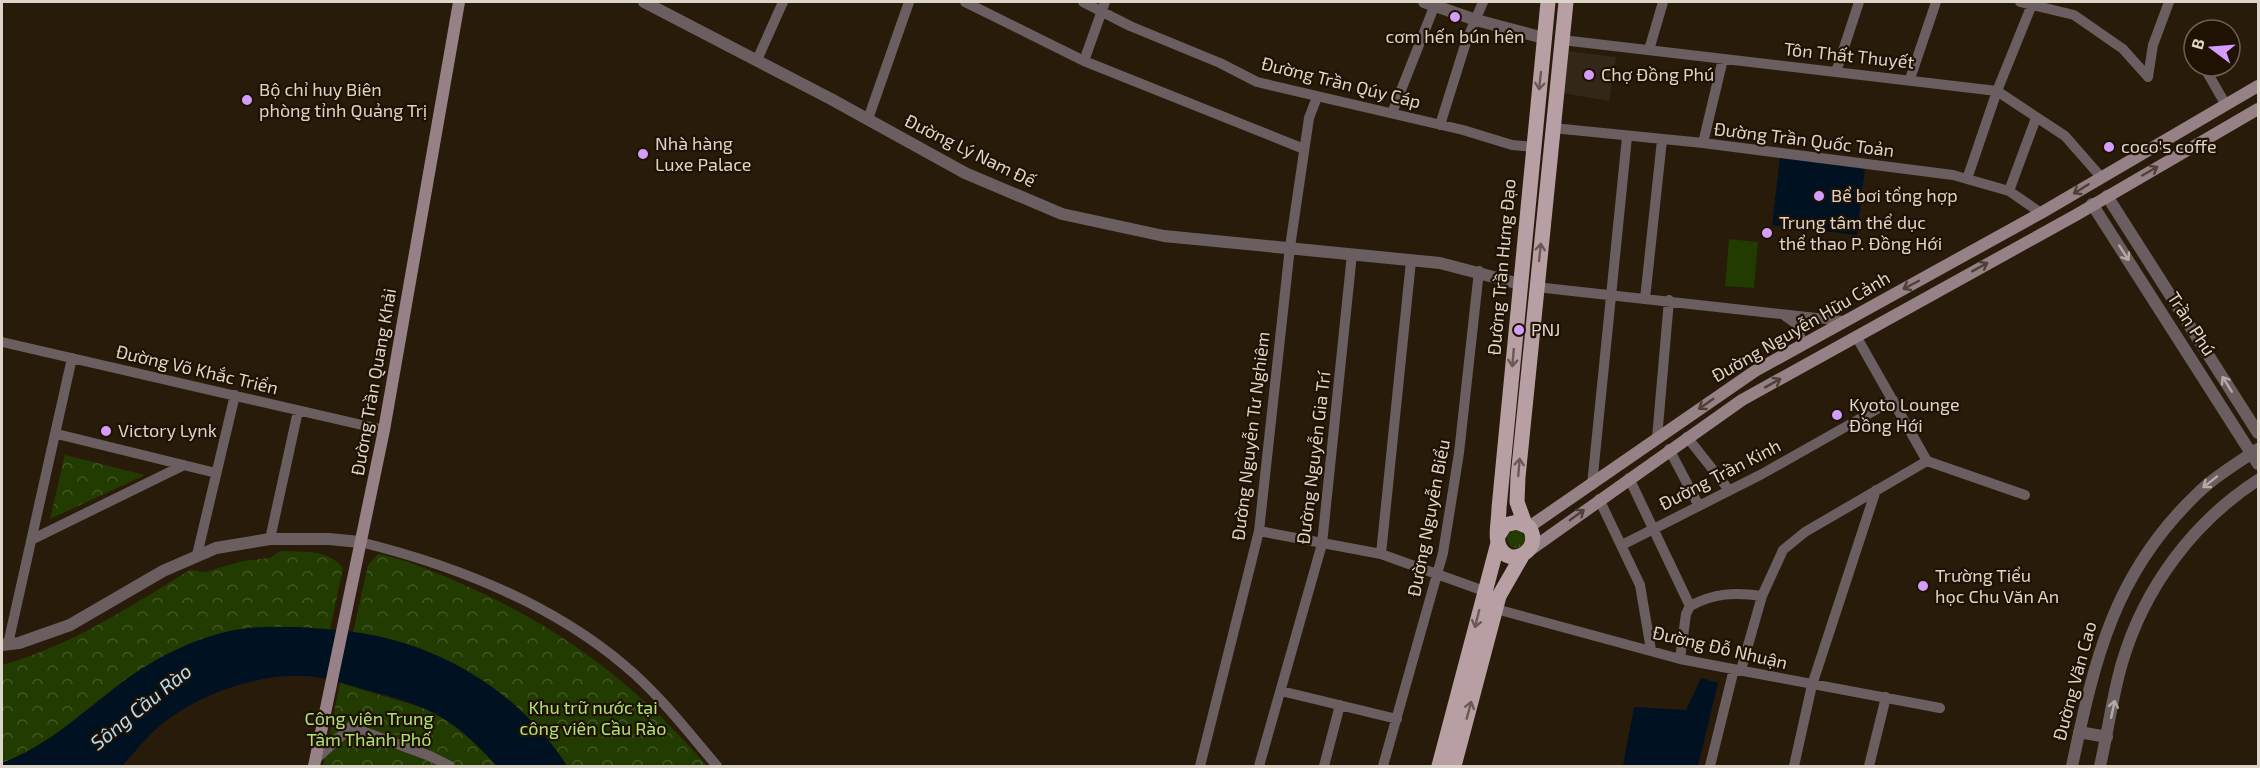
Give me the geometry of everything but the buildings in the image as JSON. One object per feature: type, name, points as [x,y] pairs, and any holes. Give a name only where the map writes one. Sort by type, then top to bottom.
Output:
[{"type":"main road","name":"Đường Trần Quang Khải","points":[[315,763],[384,430],[459,2]]},
{"type":"main road","name":"Đường Trần Hưng Đạo","points":[[1439,766],[1498,539],[1548,2]]},
{"type":"main road","name":"Đường Trần Hưng Đạo","points":[[1527,526],[1517,502],[1518,477],[1566,2]]},
{"type":"main road","points":[[1544,38],[1562,40]]},
{"type":"main road","name":"Đường Nguyễn Hữu Cảnh","points":[[1527,526],[1592,484],[1731,386],[1844,321],[2042,213],[2259,86]]},
{"type":"main road","name":"Đường Nguyễn Hữu Cảnh","points":[[1526,553],[1669,449],[1742,400],[2259,109]]},
{"type":"main road","points":[[2101,177],[2108,195]]},
{"type":"main road","points":[[1520,284],[1536,286]]},
{"type":"main road","points":[[1844,321],[1856,336]]},
{"type":"main road","points":[[1803,344],[1810,362]]},
{"type":"main road","points":[[1454,766],[1503,587],[1526,553],[1534,539],[1527,526],[1509,523],[1502,528],[1498,539],[1502,551],[1509,556],[1526,553]]},
{"type":"street","name":"Đường Lý Nam Đế","points":[[644,2],[868,119],[965,173],[1062,214],[1164,236],[1352,254],[1479,271],[1520,284]]},
{"type":"street","points":[[757,60],[783,2]]},
{"type":"street","points":[[868,119],[909,2]]},
{"type":"street","points":[[965,2],[1084,62],[1304,149]]},
{"type":"street","name":"Đường Trần Qúy Cáp","points":[[1083,2],[1104,7],[1257,82],[1392,113],[1512,145],[1533,147]]},
{"type":"street","points":[[1440,125],[1466,42],[1483,2]]},
{"type":"street","points":[[1649,50],[1663,2]]},
{"type":"street","points":[[1836,72],[1859,2]]},
{"type":"street","points":[[1910,79],[1936,2]]},
{"type":"street","points":[[2020,2],[2032,3],[2074,15],[2122,49],[2148,76],[2153,45],[2169,2]]},
{"type":"street","points":[[1392,113],[1431,3],[1476,20],[1544,38]]},
{"type":"street","points":[[1967,179],[1997,91],[2032,3]]},
{"type":"street","points":[[1084,62],[1104,7]]},
{"type":"street","name":"Tôn Thất Thuyết","points":[[1562,40],[1997,91],[2065,136],[2101,177]]},
{"type":"street","points":[[1703,143],[1723,58]]},
{"type":"street","points":[[2210,78],[2226,105]]},
{"type":"street","name":"Đường Nguyễn Tư Nghiêm","points":[[1200,766],[1258,531],[1290,248],[1309,118],[1317,97]]},
{"type":"street","points":[[2009,191],[2036,118]]},
{"type":"street","name":"Đường Trần Quốc Toản","points":[[1553,128],[1703,143],[1967,179],[2009,191],[2042,213]]},
{"type":"street","points":[[1592,484],[1609,296],[1627,136]]},
{"type":"street","points":[[1645,299],[1662,140]]},
{"type":"street","name":"Trần Phú","points":[[2108,195],[2259,433]]},
{"type":"street","name":"Trần Phú","points":[[2092,204],[2256,456]]},
{"type":"street","name":"Đường Nguyễn Gia Trí","points":[[1259,766],[1322,544],[1352,254]]},
{"type":"street","points":[[1381,554],[1411,261]]},
{"type":"street","name":"Đường Nguyễn Biểu","points":[[1383,766],[1437,574],[1459,453],[1479,271]]},
{"type":"street","points":[[1536,286],[1844,321]]},
{"type":"street","points":[[1657,438],[1669,300]]},
{"type":"street","points":[[1776,313],[1796,323],[1803,344]]},
{"type":"street","points":[[1856,336],[1927,461],[2025,495]]},
{"type":"street","name":"Đường Võ Khắc Triển","points":[[2,342],[384,430]]},
{"type":"street","points":[[5,645],[33,540],[72,358]]},
{"type":"street","points":[[197,555],[234,395]]},
{"type":"street","name":"Đường Trần Kinh","points":[[1690,606],[1653,529],[1893,400]]},
{"type":"street","points":[[270,539],[298,411]]},
{"type":"street","points":[[57,434],[216,473]]},
{"type":"street","points":[[1687,437],[1729,490]]},
{"type":"street","points":[[1669,449],[1699,506]]},
{"type":"street","name":"Đường Văn Cao","points":[[2072,766],[2096,658],[2115,607],[2139,566],[2164,529],[2198,492],[2256,456]]},
{"type":"street","points":[[1710,766],[1762,596],[1783,550],[1805,532],[1927,461]]},
{"type":"street","points":[[33,540],[184,465]]},
{"type":"street","points":[[1622,545],[1653,529],[1629,478]]},
{"type":"street","points":[[2100,766],[2122,664],[2139,615],[2162,575],[2185,543],[2232,496],[2259,480]]},
{"type":"street","points":[[1794,766],[1812,685],[1876,490]]},
{"type":"street","points":[[1599,499],[1640,585],[1651,650]]},
{"type":"street","points":[[1258,531],[1381,554],[1484,591]]},
{"type":"street","points":[[5,645],[70,626],[163,571],[216,548],[270,539],[328,539],[360,542],[408,554],[474,577],[572,627],[634,673],[717,766]]},
{"type":"street","points":[[1680,659],[1686,614],[1690,606],[1704,598],[1729,593],[1762,596]]},
{"type":"street","name":"Đường Đỗ Nhuận","points":[[1496,609],[1680,659],[1940,708]]},
{"type":"street","points":[[1281,691],[1397,719]]},
{"type":"street","points":[[1869,766],[1886,698]]},
{"type":"street","points":[[1324,766],[1340,705]]},
{"type":"street","points":[[315,763],[351,727],[393,741],[450,766]]},
{"type":"street","points":[[2079,732],[2107,736]]},
{"type":"shaded area","name":"Chợ Đồng Phú","points":[[1568,51],[1616,57],[1609,101],[1562,93]]},
{"type":"green space","points":[[1729,239],[1758,242],[1754,288],[1725,286]]},
{"type":"green space","points":[[65,455],[145,475],[50,519]]},
{"type":"green space","points":[[1516,530],[1522,533],[1525,539],[1522,545],[1516,548],[1510,545],[1507,539],[1510,533]]},
{"type":"green space","points":[[280,551],[323,555],[330,557],[343,568],[330,630],[299,627],[117,686],[51,738],[23,755],[2,763],[2,665],[76,636],[190,570],[205,572],[243,561],[270,558]]},
{"type":"green space","name":"Khu trữ nước tại công viên Cầu Rào","points":[[378,554],[409,562],[460,583],[531,618],[563,638],[624,683],[680,736],[707,766],[567,766],[526,716],[502,694],[475,676],[416,647],[385,638],[353,633],[368,565]]},
{"type":"green space","name":"Công viên Trung Tâm Thành Phố","points":[[340,683],[437,712],[468,735],[497,766],[323,766]]},
{"type":"water","name":"Bể bơi tổng hợp","points":[[1780,157],[1865,167],[1857,235],[1772,225]]},
{"type":"water","name":"Sông Cầu Rào","points":[[299,627],[367,634],[397,641],[455,664],[506,698],[529,718],[567,766],[497,766],[467,736],[424,708],[339,682],[301,676],[257,680],[212,694],[191,704],[156,729],[122,766],[2,766],[2,763],[62,730],[145,667],[195,641],[248,628]]},
{"type":"water","points":[[1701,678],[1718,683],[1698,766],[1623,766],[1634,707],[1686,710]]},
{"type":"place","name":"cơm hến bún hên","points":[[1455,17]]},
{"type":"place","name":"Chợ Đồng Phú","points":[[1589,75]]},
{"type":"place","name":"Bộ chỉ huy Biên phòng tỉnh Quảng Trị","points":[[247,100]]},
{"type":"place","name":"coco's coffe","points":[[2109,147]]},
{"type":"place","name":"Nhà hàng Luxe Palace","points":[[643,154]]},
{"type":"place","name":"Bể bơi tổng hợp","points":[[1819,196]]},
{"type":"place","name":"Trung tâm thể dục thể thao P. Đồng Hới","points":[[1767,233]]},
{"type":"place","name":"PNJ","points":[[1519,330]]},
{"type":"place","name":"Kyoto Lounge Đồng Hới","points":[[1837,415]]},
{"type":"place","name":"Victory Lynk","points":[[106,431]]},
{"type":"place","name":"Trường Tiểu học Chu Văn An","points":[[1923,586]]}]
